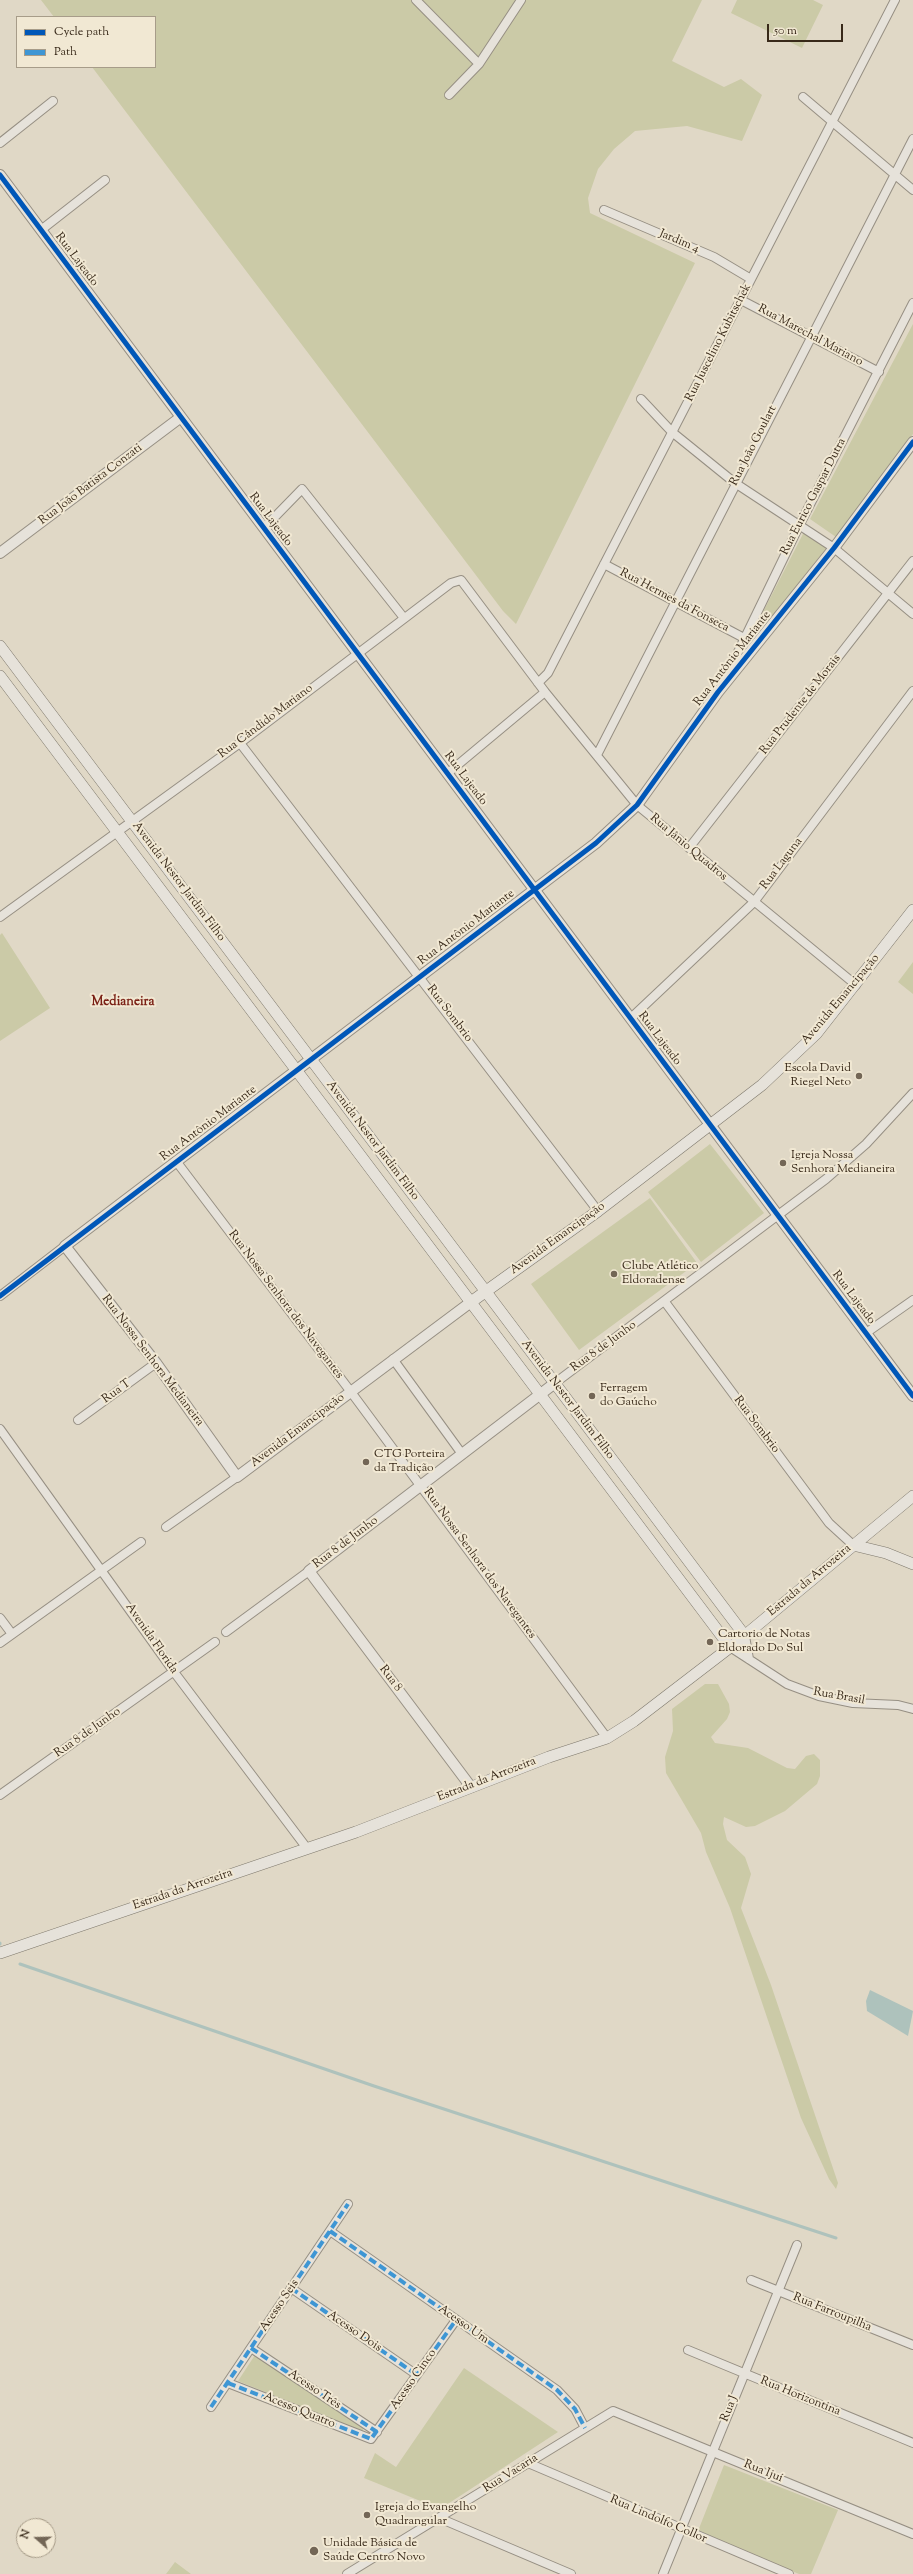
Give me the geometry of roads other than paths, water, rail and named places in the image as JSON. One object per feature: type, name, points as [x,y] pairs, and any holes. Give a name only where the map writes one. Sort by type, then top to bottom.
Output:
[{"type":"main road","name":"Avenida Nestor Jardim Filho","points":[[0,646],[745,1636]]},
{"type":"main road","name":"Avenida Nestor Jardim Filho","points":[[0,676],[730,1647]]},
{"type":"main road","name":"Avenida Emancipação","points":[[471,1302],[598,1211],[762,1085],[816,1034],[856,985],[913,910]]},
{"type":"main road","points":[[376,1176],[390,1165]]},
{"type":"main road","name":"Estrada da Arrozeira","points":[[0,1953],[306,1847],[356,1832],[471,1787],[607,1738],[634,1721],[745,1636],[913,1496]]},
{"type":"main road","points":[[853,1545],[886,1553],[913,1564]]},
{"type":"street","points":[[416,0],[479,64]]},
{"type":"street","points":[[449,95],[479,64],[521,0]]},
{"type":"street","name":"Rua Juscelino Kubitschek","points":[[538,683],[548,673],[895,0]]},
{"type":"street","points":[[803,97],[913,190]]},
{"type":"street","points":[[0,143],[53,101]]},
{"type":"street","name":"Rua João Goulart","points":[[597,754],[913,139]]},
{"type":"street","name":"Rua Lajeado","points":[[0,175],[913,1396]]},
{"type":"street","points":[[41,230],[105,180]]},
{"type":"street","name":"Jardim 4","points":[[604,210],[714,257],[751,279]]},
{"type":"street","name":"Rua Marechal Mariano","points":[[741,300],[879,372]]},
{"type":"street","name":"Rua Eurico Gaspar Dutra","points":[[718,692],[800,524],[913,303]]},
{"type":"street","points":[[641,399],[672,432],[735,483],[800,524],[834,548],[913,614]]},
{"type":"street","name":"Rua João Batista Conzati","points":[[0,553],[181,417]]},
{"type":"street","name":"Rua Antônio Mariante","points":[[0,1296],[596,843],[637,805],[718,692],[834,548],[913,442]]},
{"type":"street","points":[[264,528],[302,489],[404,618]]},
{"type":"street","name":"Rua Prudente de Morais","points":[[689,848],[913,561]]},
{"type":"street","name":"Rua Hermes da Fonseca","points":[[604,564],[744,638]]},
{"type":"street","name":"Rua Cândido Mariano","points":[[1,915],[240,743],[450,583],[461,580],[513,650]]},
{"type":"street","name":"Rua Jânio Quadros","points":[[513,650],[545,692],[637,805],[856,985]]},
{"type":"street","name":"Rua Laguna","points":[[631,1018],[754,902],[913,691]]},
{"type":"street","points":[[448,773],[545,692]]},
{"type":"street","name":"Rua Sombrio","points":[[240,743],[420,976],[598,1211]]},
{"type":"street","name":"Rua 8 de Junho","points":[[226,1632],[309,1571],[540,1394],[665,1302],[777,1214],[826,1179],[866,1144],[913,1093]]},
{"type":"street","name":"Rua Nossa Senhora dos Navegantes","points":[[176,1161],[351,1392],[607,1738]]},
{"type":"street","name":"Rua Nossa Senhora Medianeira","points":[[65,1246],[156,1363],[237,1477]]},
{"type":"street","points":[[866,1333],[913,1300]]},
{"type":"street","name":"Avenida Emancipação","points":[[166,1527],[237,1477],[351,1392],[392,1359],[471,1302]]},
{"type":"street","name":"Rua Sombrio","points":[[665,1302],[829,1523],[853,1545]]},
{"type":"street","points":[[392,1359],[462,1454]]},
{"type":"street","name":"Rua T","points":[[78,1420],[156,1363]]},
{"type":"street","name":"Avenida Florida","points":[[0,1429],[102,1569],[174,1672],[306,1847]]},
{"type":"street","points":[[0,1643],[141,1542]]},
{"type":"street","name":"Rua 8","points":[[309,1571],[471,1787]]},
{"type":"street","points":[[0,1618],[12,1634]]},
{"type":"street","points":[[745,1636],[749,1659]]},
{"type":"street","name":"Rua 8 de Junho","points":[[0,1795],[215,1642]]},
{"type":"street","name":"Rua Brasil","points":[[730,1647],[787,1684],[819,1696],[853,1703],[898,1705],[913,1710]]},
{"type":"street","name":"Acesso Seis","points":[[211,2407],[348,2204]]},
{"type":"street","name":"Acesso Um","points":[[330,2232],[557,2390],[575,2409],[586,2428]]},
{"type":"street","name":"Rua J","points":[[663,2574],[798,2245]]},
{"type":"street","name":"Rua Farroupilha","points":[[751,2280],[913,2345]]},
{"type":"street","name":"Acesso Dois","points":[[291,2288],[417,2375]]},
{"type":"street","name":"Acesso Cinco","points":[[371,2439],[456,2320]]},
{"type":"street","name":"Acesso Três","points":[[251,2348],[377,2432]]},
{"type":"street","name":"Rua Horizontina","points":[[688,2350],[913,2443]]},
{"type":"street","name":"Acesso Quatro","points":[[228,2383],[371,2439]]},
{"type":"street","name":"Rua Vacaria","points":[[350,2574],[613,2411]]},
{"type":"street","name":"Rua Ijuí","points":[[613,2411],[913,2534]]},
{"type":"street","name":"Rua Lindolfo Collor","points":[[528,2463],[681,2530],[789,2574]]},
{"type":"street","points":[[439,2518],[570,2574]]},
{"type":"water","points":[[870,1990],[913,2011],[908,2036],[867,2011],[866,2001]]},
{"type":"waterway","points":[[20,1964],[374,2086],[836,2238]]},
{"type":"place","name":"Escola David Riegel Neto","points":[[859,1076]]},
{"type":"place","name":"Igreja Nossa Senhora Medianeira","points":[[783,1163]]},
{"type":"place","name":"Clube Atlético Eldoradense","points":[[614,1274]]},
{"type":"place","name":"Ferragem do Gaúcho","points":[[592,1396]]},
{"type":"place","name":"CTG Porteira da Tradição","points":[[366,1462]]},
{"type":"place","name":"Cartorio de Notas Eldorado Do Sul","points":[[710,1642]]},
{"type":"place","name":"Igreja do Evangelho Quadrangular","points":[[367,2515]]},
{"type":"place","name":"Unidade Básica de Saúde Centro Novo","points":[[314,2551]]},
{"type":"district","name":"Medianeira","points":[[123,1003]]}]
